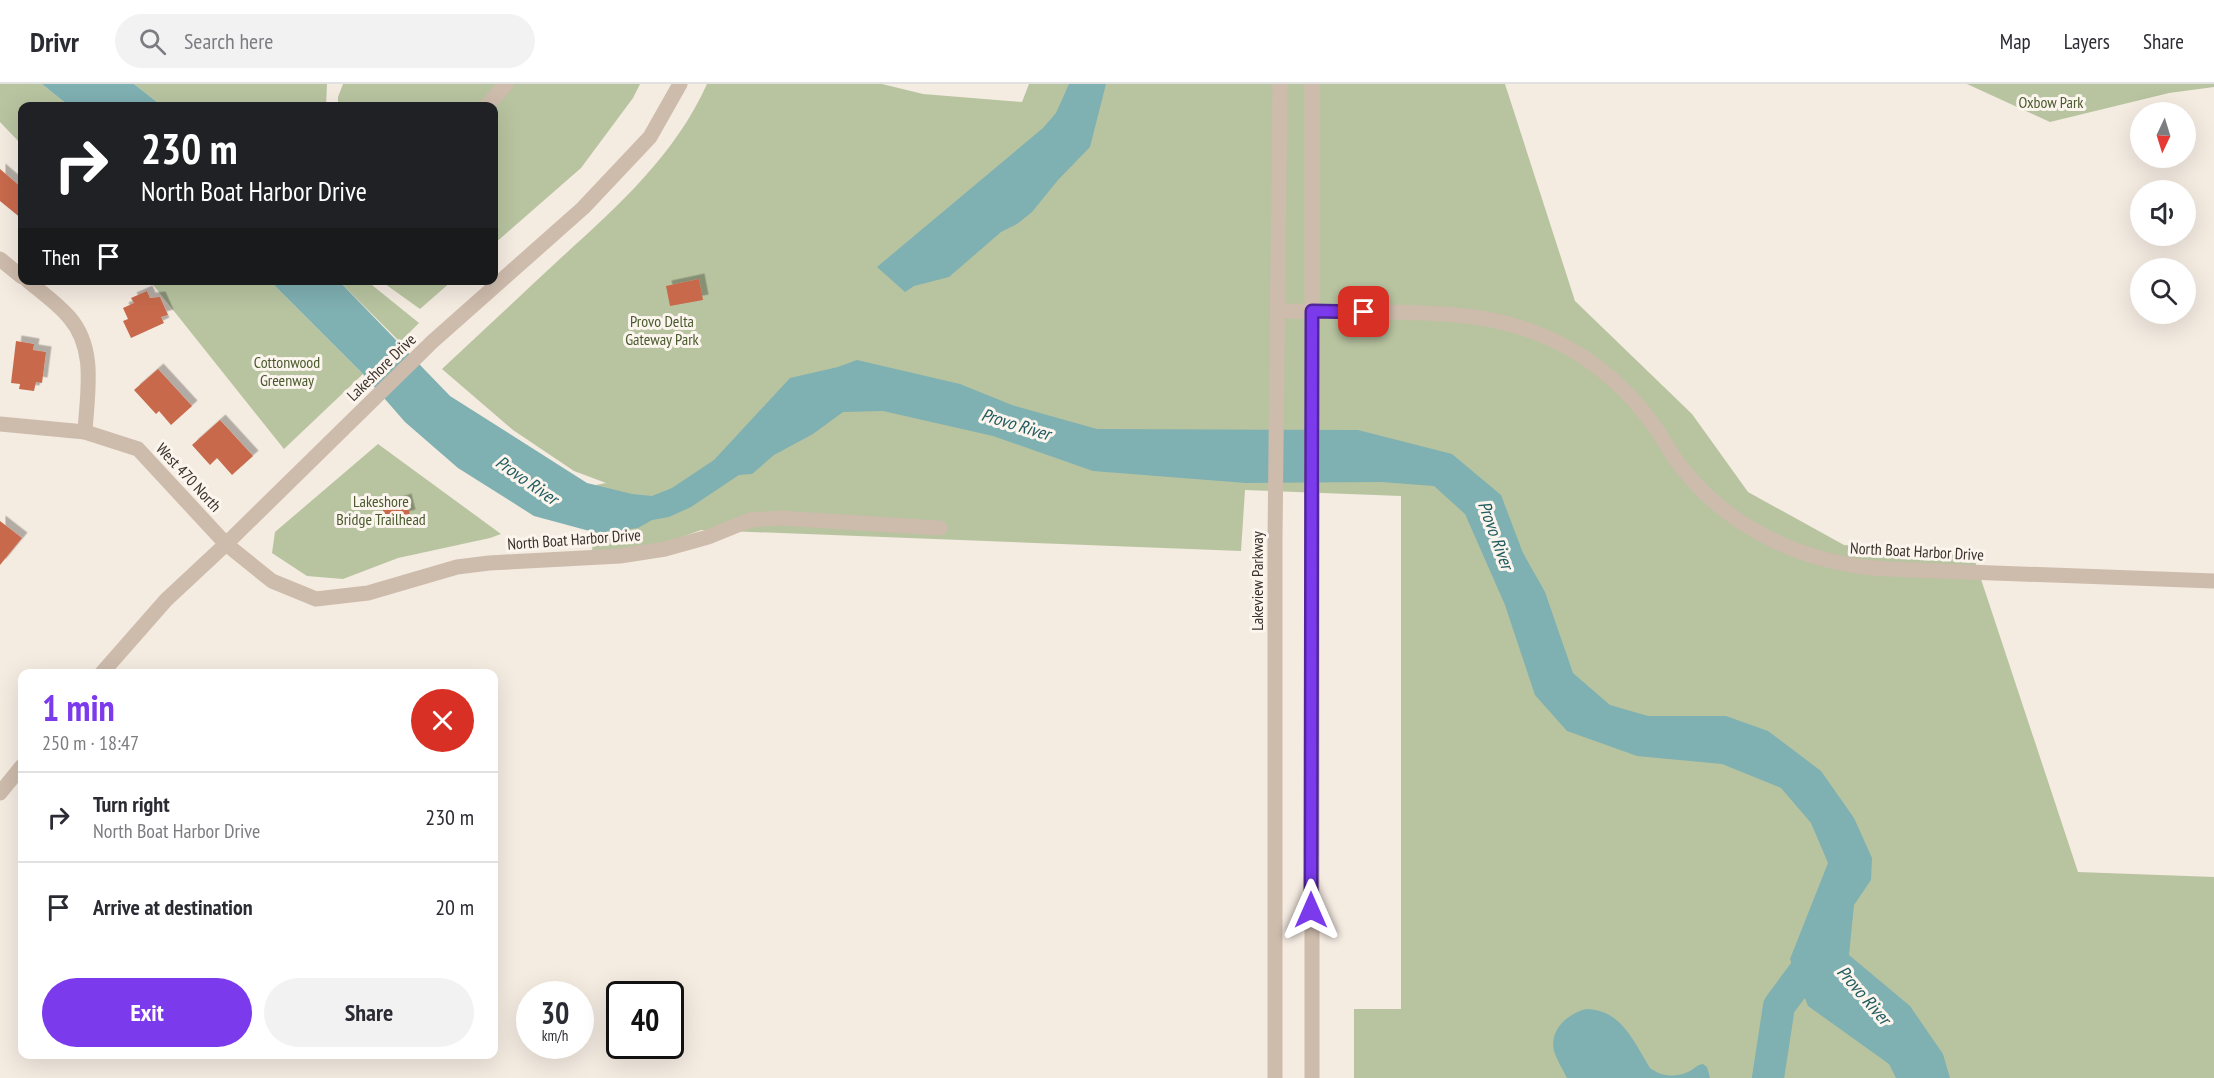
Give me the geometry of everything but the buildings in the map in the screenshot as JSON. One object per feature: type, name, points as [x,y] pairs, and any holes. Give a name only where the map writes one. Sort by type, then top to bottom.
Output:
[{"type":"street","points":[[490,102],[506,84]]},
{"type":"street","name":"Lakeshore Drive","points":[[498,283],[591,200],[650,137],[680,84]]},
{"type":"street","name":"Lakeview Parkway","points":[[1275,1078],[1276,310],[1280,84]]},
{"type":"street","points":[[1312,84],[1312,1078]]},
{"type":"street","points":[[0,259],[18,274]]},
{"type":"street","points":[[33,285],[70,318],[87,352],[89,365],[85,432]]},
{"type":"street","name":"Lakeshore Drive","points":[[104,669],[166,600],[432,342],[496,285]]},
{"type":"street","name":"North Boat Harbor Drive","points":[[1276,310],[1459,314],[1498,321],[1555,341],[1590,362],[1625,391],[1647,416],[1696,484],[1722,508],[1771,541],[1817,558],[1840,564],[1887,569],[2214,581]]},
{"type":"street","name":"West 470 North","points":[[0,424],[85,432],[138,449],[226,544]]},
{"type":"street","name":"North Boat Harbor Drive","points":[[226,544],[272,581],[316,599],[369,593],[436,573],[482,564],[620,556],[664,549],[708,537],[750,520],[780,518],[940,528]]},
{"type":"street","points":[[0,793],[18,771]]},
{"type":"green space","points":[[0,84],[42,84],[64,102],[18,102],[18,141],[0,122]]},
{"type":"green space","points":[[134,84],[327,84],[326,102],[157,102]]},
{"type":"green space","points":[[343,84],[640,84],[633,98],[581,168],[498,241],[498,102],[338,102]]},
{"type":"green space","name":"Provo Delta Gateway Park","points":[[707,84],[882,84],[923,94],[1022,102],[1029,84],[1505,84],[1575,301],[1692,414],[1748,492],[1844,545],[1973,555],[2078,872],[2214,877],[2214,1078],[1354,1078],[1354,1009],[1401,1009],[1401,496],[1245,490],[1241,551],[701,530],[666,543],[592,553],[596,485],[606,483],[574,471],[513,430],[442,369],[644,178],[679,134]]},
{"type":"green space","name":"Oxbow Park","points":[[1967,84],[2214,84],[2214,87],[2169,93],[2050,122]]},
{"type":"green space","name":"Cottonwood Greenway","points":[[153,285],[274,285],[363,374],[284,449]]},
{"type":"green space","points":[[343,285],[372,285],[419,323],[400,342]]},
{"type":"green space","points":[[387,285],[447,285],[420,309]]},
{"type":"green space","name":"Lakeshore Bridge Trailhead","points":[[378,444],[501,534],[398,558],[343,579],[307,576],[272,553],[275,532]]},
{"type":"water","points":[[42,84],[134,84],[157,102],[64,102]]},
{"type":"water","points":[[1069,84],[1106,84],[1090,147],[1058,180],[1032,212],[1017,224],[1001,232],[949,277],[914,286],[905,292],[877,267],[1043,128],[1056,113]]},
{"type":"water","points":[[274,285],[343,285],[450,396],[587,483],[632,494],[652,496],[672,488],[714,460],[790,378],[838,367],[857,360],[960,384],[1012,405],[1097,429],[1358,430],[1452,454],[1501,495],[1523,553],[1545,592],[1573,673],[1610,705],[1648,716],[1726,716],[1768,731],[1821,771],[1854,818],[1872,858],[1871,880],[1854,905],[1849,955],[1910,1006],[1943,1054],[1950,1078],[1896,1078],[1889,1064],[1808,1006],[1790,959],[1828,863],[1811,823],[1781,788],[1722,764],[1637,756],[1567,731],[1535,695],[1505,605],[1465,514],[1434,486],[1381,482],[1246,483],[1093,471],[993,436],[883,411],[843,412],[813,434],[774,455],[752,474],[739,475],[691,507],[669,517],[652,520],[638,528],[597,533],[534,516],[458,468],[405,422],[363,374]]},
{"type":"water","points":[[1598,1010],[1617,1021],[1632,1038],[1650,1068],[1655,1071],[1674,1076],[1703,1064],[1707,1067],[1710,1078],[1567,1078],[1554,1051],[1554,1036],[1561,1024],[1579,1011]]},
{"type":"waterway","name":"Provo River","points":[[1768,1078],[1779,1006],[1823,947]]},
{"type":"route","points":[[1311,910],[1312,311],[1364,312]]}]
